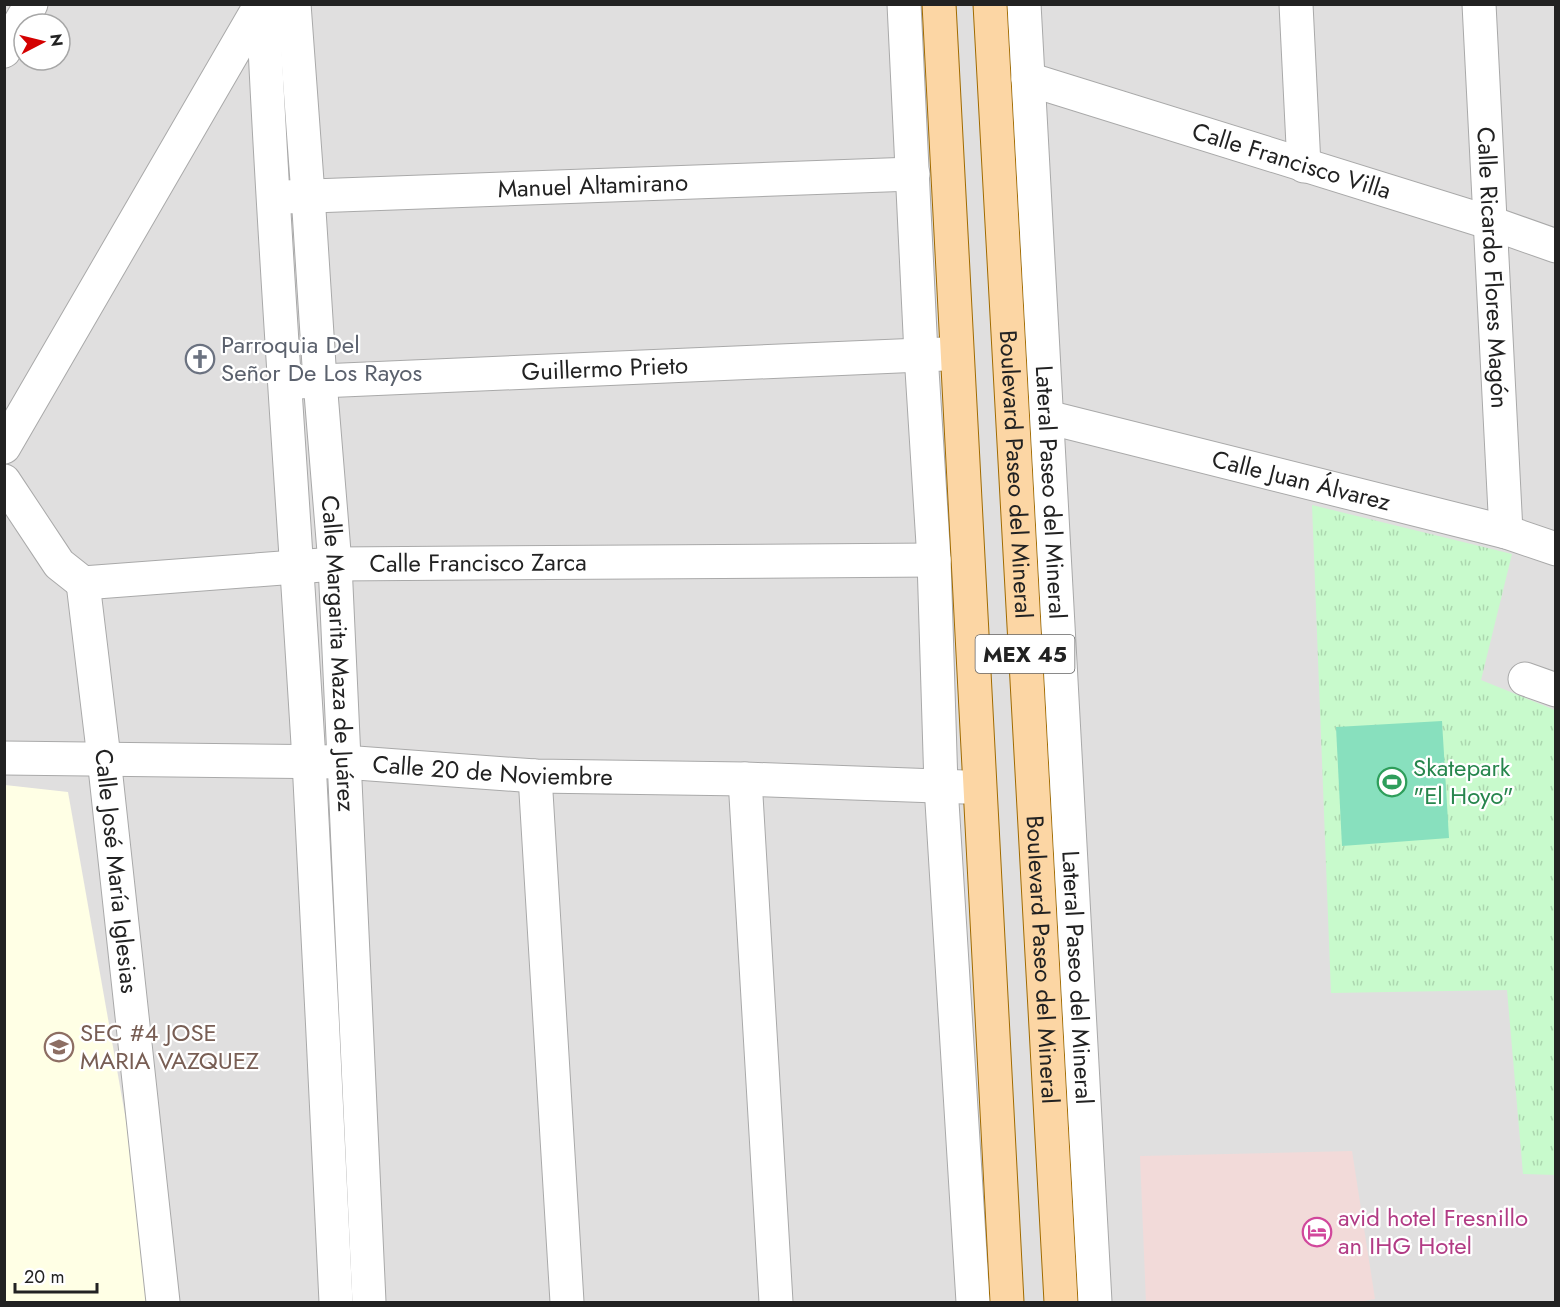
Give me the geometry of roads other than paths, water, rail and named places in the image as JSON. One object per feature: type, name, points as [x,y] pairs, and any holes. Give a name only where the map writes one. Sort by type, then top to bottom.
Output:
[{"type":"main road","name":"MEX 45","points":[[939,4],[1007,1302]]},
{"type":"main road","name":"Boulevard Paseo del Mineral","points":[[990,4],[1061,1302]]},
{"type":"street","points":[[4,51],[31,4]]},
{"type":"street","points":[[4,447],[262,4]]},
{"type":"street","name":"Calle Margarita Maza de Juárez","points":[[262,4],[272,198],[286,382],[309,762],[336,1302]]},
{"type":"street","name":"Calle Margarita Maza de Juárez","points":[[294,4],[335,564],[369,1302]]},
{"type":"street","points":[[904,4],[921,354],[934,560],[941,786],[973,1302]]},
{"type":"street","name":"Lateral Paseo del Mineral","points":[[1024,4],[1095,1302]]},
{"type":"street","points":[[1296,4],[1304,166]]},
{"type":"street","name":"Calle Ricardo Flores Magón","points":[[1479,4],[1506,532]]},
{"type":"street","name":"Calle Francisco Villa","points":[[1028,79],[1491,223],[1556,246]]},
{"type":"street","name":"Manuel Altamirano","points":[[272,198],[913,174]]},
{"type":"street","name":"Guillermo Prieto","points":[[286,382],[958,354]]},
{"type":"street","name":"Calle Juan Álvarez","points":[[1047,417],[1506,532],[1556,549]]},
{"type":"street","points":[[4,481],[59,564],[82,582]]},
{"type":"street","name":"Calle Francisco Zarca","points":[[82,582],[335,564],[934,560]]},
{"type":"street","name":"Calle José María Iglesias","points":[[82,582],[104,758],[163,1302]]},
{"type":"street","points":[[1026,665],[1060,666]]},
{"type":"street","points":[[1525,679],[1556,690]]},
{"type":"street","name":"Calle 20 de Noviembre","points":[[4,758],[343,762],[535,776],[745,779],[980,788]]},
{"type":"street","points":[[535,776],[567,1302]]},
{"type":"street","points":[[745,779],[776,1302]]},
{"type":"place","name":"Parroquia Del Señor De Los Rayos","points":[[200,359]]},
{"type":"place","name":"Skatepark \"El Hoyo\"","points":[[1392,782]]},
{"type":"place","name":"SEC #4 JOSE MARIA VAZQUEZ","points":[[59,1047]]},
{"type":"place","name":"avid hotel Fresnillo an IHG Hotel","points":[[1317,1232]]}]
